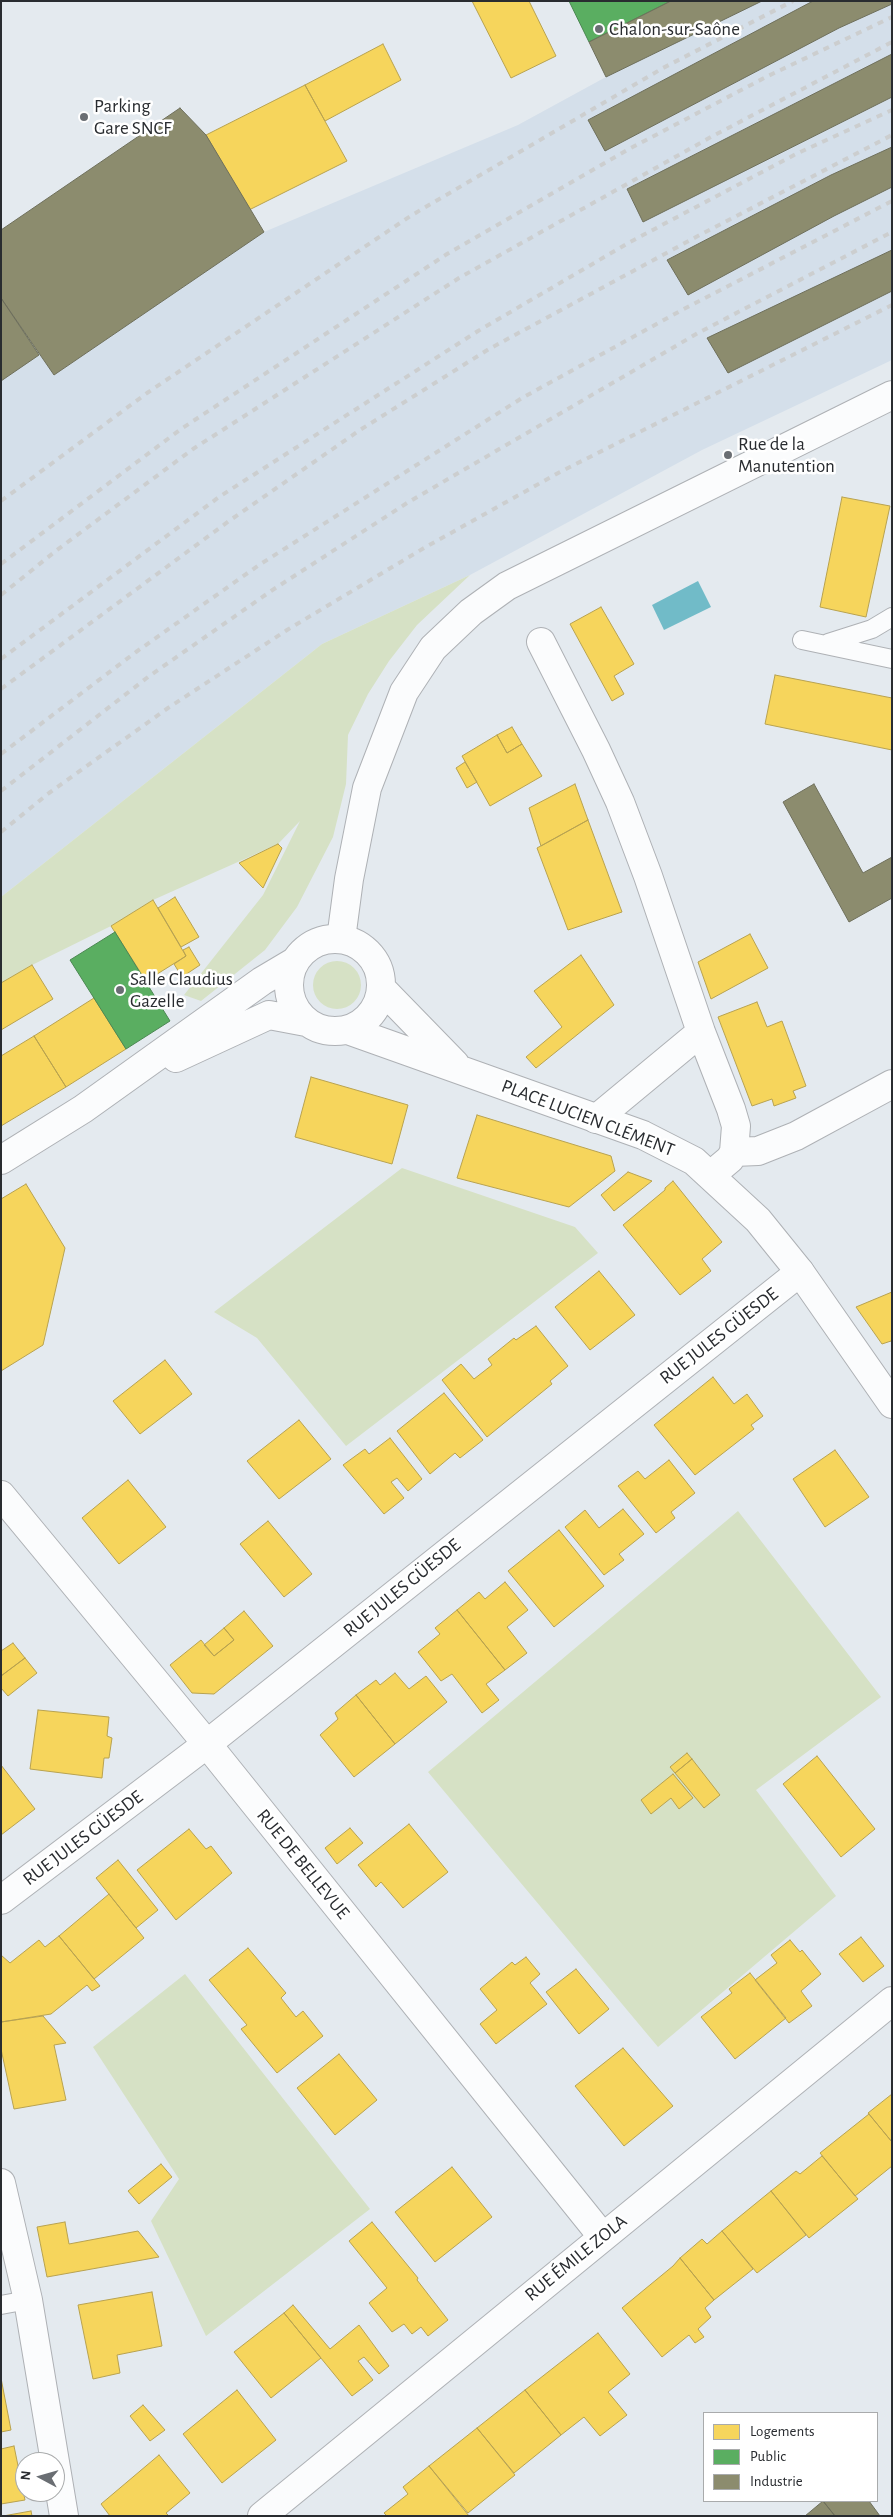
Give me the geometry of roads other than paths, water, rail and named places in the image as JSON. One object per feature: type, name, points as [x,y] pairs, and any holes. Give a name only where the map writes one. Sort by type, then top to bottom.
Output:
[{"type":"street","points":[[341,938],[349,879],[367,788],[404,692],[433,648],[471,612],[507,586],[892,395]]},
{"type":"street","points":[[540,642],[596,750],[620,802],[648,876],[701,1032],[731,1109],[736,1126],[734,1152],[730,1159],[711,1175]]},
{"type":"street","points":[[1,1160],[123,1082],[262,981],[294,962],[303,951],[315,943],[341,938],[366,950],[375,961],[380,974],[382,988],[378,1002],[371,1014],[361,1024],[348,1030]]},
{"type":"street","points":[[294,962],[288,987],[290,1001],[306,1022]]},
{"type":"street","name":"PLACE LUCIEN CLÉMENT","points":[[382,988],[461,1069]]},
{"type":"street","name":"PLACE LUCIEN CLÉMENT","points":[[123,1082],[269,1015],[306,1022],[319,1029],[333,1032],[348,1030],[643,1135],[676,1150],[711,1175],[758,1220],[800,1272],[892,1404]]},
{"type":"street","points":[[596,1119],[616,1105],[701,1032]]},
{"type":"street","points":[[734,1152],[758,1152],[796,1136],[892,1084]]},
{"type":"street","name":"RUE JULES GÜESDE","points":[[1,1900],[207,1744],[800,1272]]},
{"type":"street","name":"RUE DE BELLEVUE","points":[[1,1496],[207,1744],[602,2236]]},
{"type":"street","name":"RUE ÉMILE ZOLA","points":[[262,2516],[602,2236],[892,2002]]},
{"type":"street","points":[[1,2183],[28,2300],[53,2452]]},
{"type":"street","points":[[62,2502],[64,2516]]},
{"type":"lane","points":[[826,644],[872,629],[892,617]]},
{"type":"lane","points":[[802,640],[892,659]]},
{"type":"lane","points":[[1,2304],[28,2300]]},
{"type":"water","points":[[698,581],[711,607],[664,630],[652,605]]},
{"type":"railway","points":[[1,501],[147,393],[412,215],[663,68],[793,1]]},
{"type":"railway","points":[[1,564],[181,429],[447,254],[629,149],[768,76],[892,17]]},
{"type":"railway","points":[[1,595],[57,550],[193,449],[459,278],[711,137],[892,42]]},
{"type":"railway","points":[[1,659],[219,497],[478,331],[630,242],[796,154],[892,110]]},
{"type":"railway","points":[[1,689],[229,521],[360,430],[489,349],[696,237],[892,135]]},
{"type":"railway","points":[[1,754],[136,652],[259,565],[522,398],[682,310],[892,201]]},
{"type":"railway","points":[[1,791],[148,677],[271,591],[407,503],[698,333],[892,232]]},
{"type":"railway","points":[[1,832],[49,793],[168,708],[287,630],[424,548],[560,472],[892,305]]},
{"type":"place","name":"Chalon-sur-Saône","points":[[599,29]]},
{"type":"place","name":"Parking Gare SNCF","points":[[84,117]]},
{"type":"place","name":"Rue de la Manutention","points":[[728,455]]},
{"type":"place","name":"Salle Claudius Gazelle","points":[[120,990]]}]
